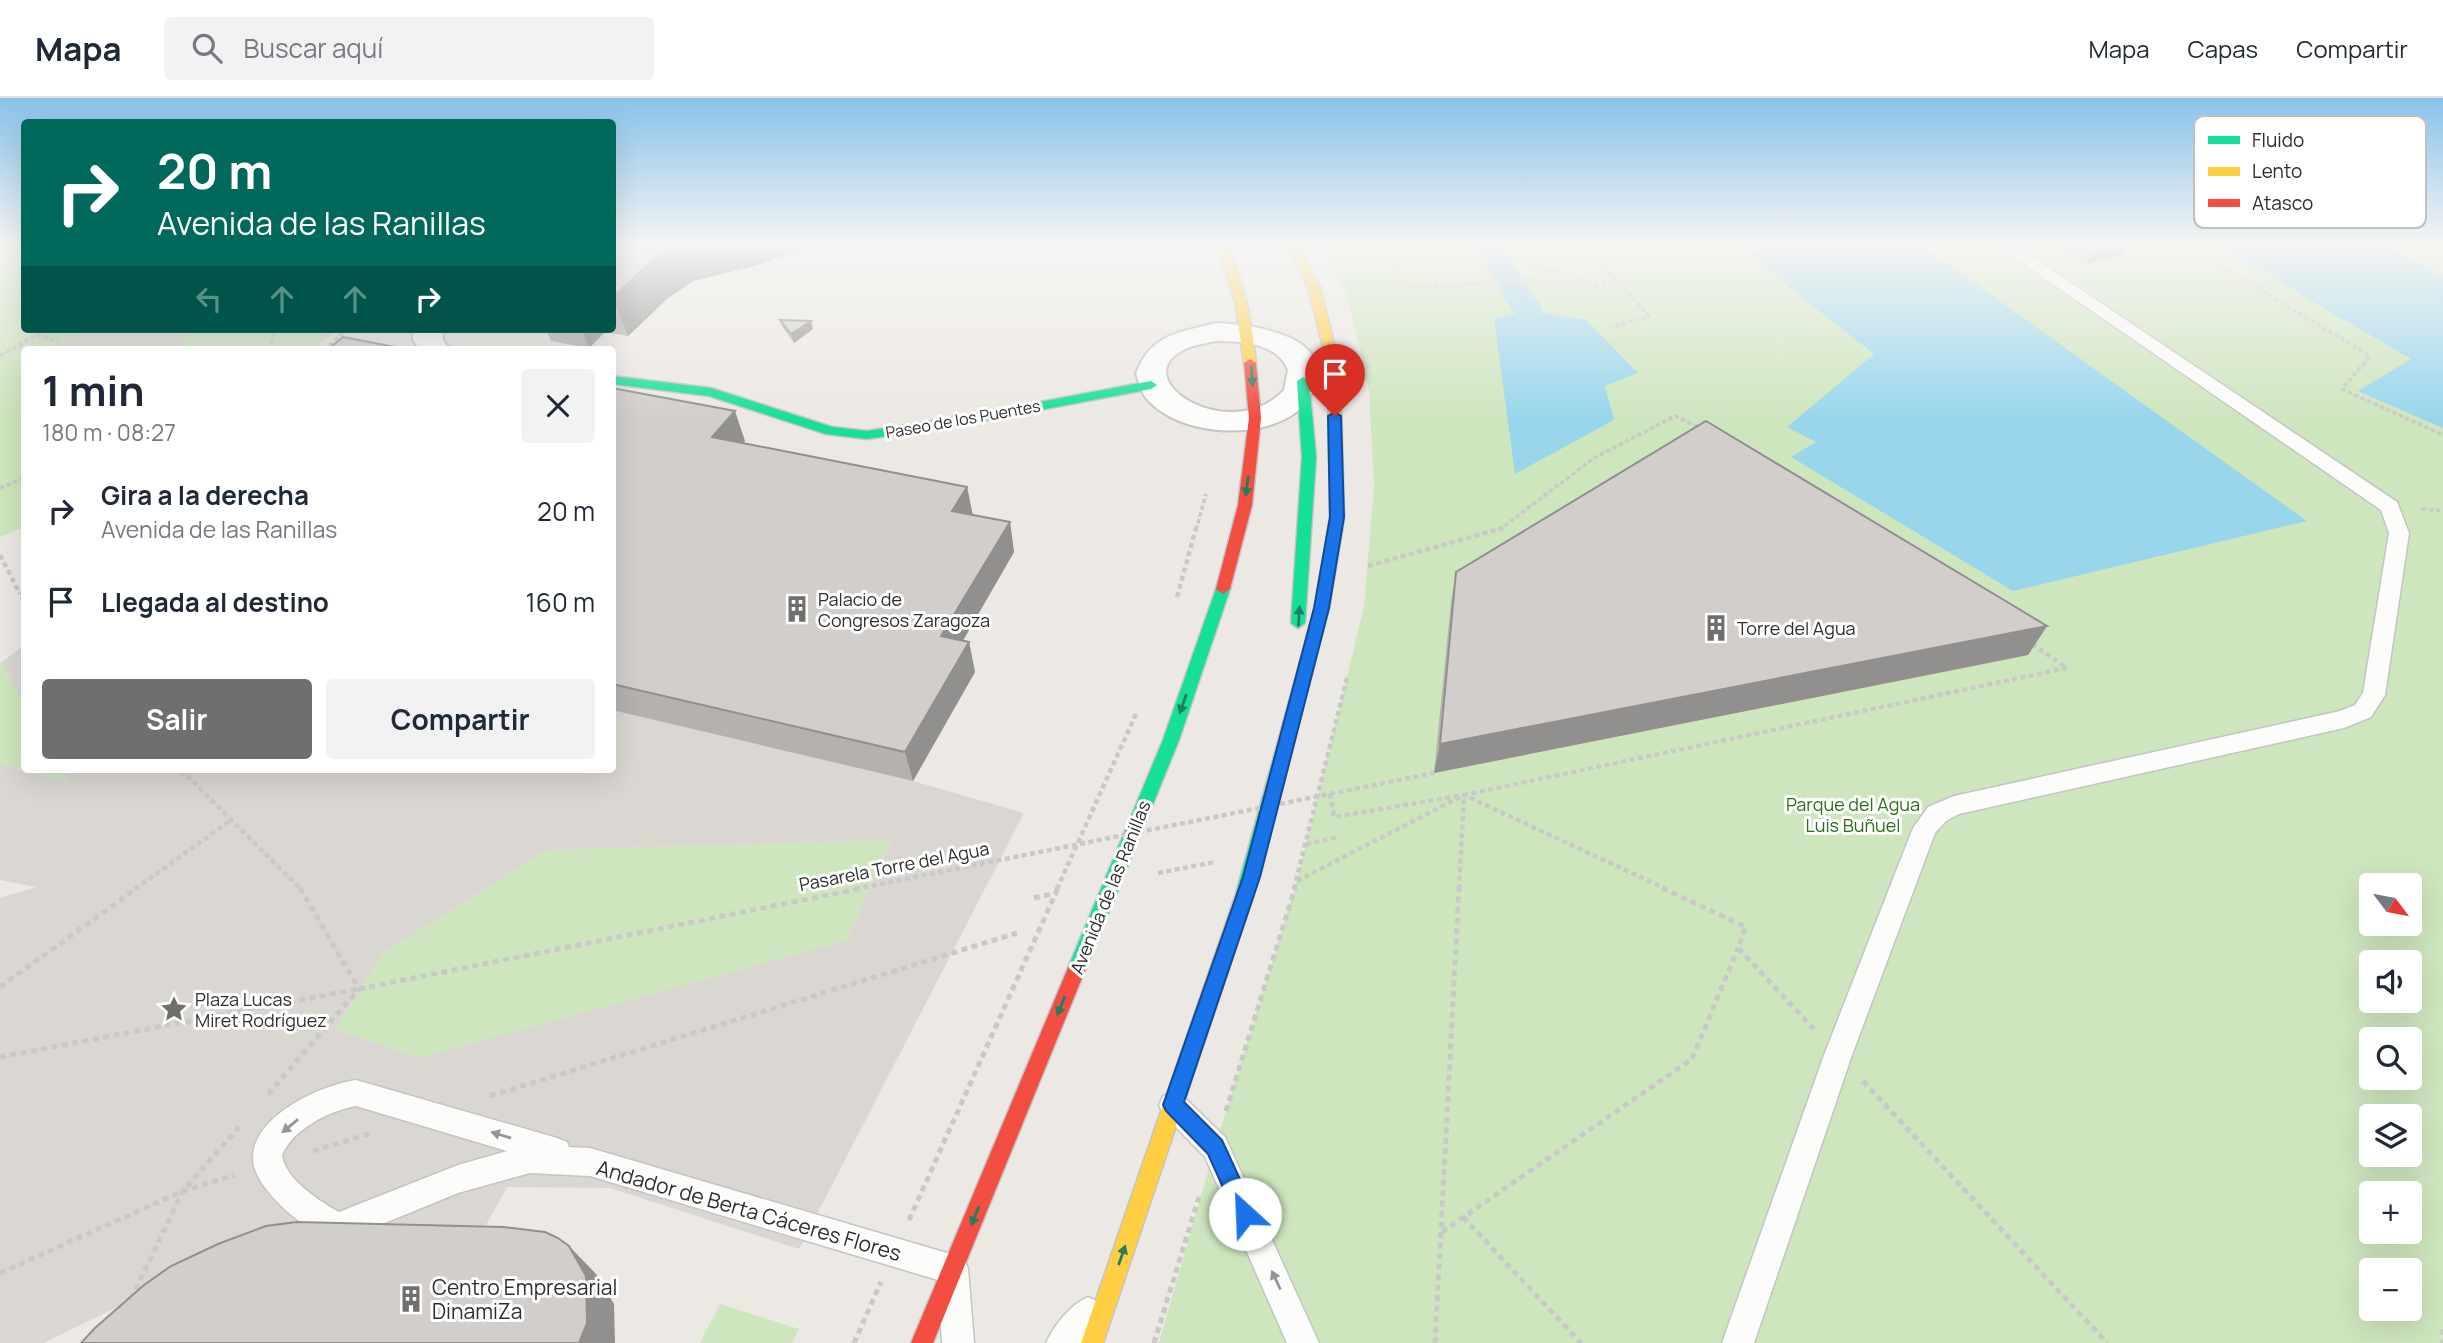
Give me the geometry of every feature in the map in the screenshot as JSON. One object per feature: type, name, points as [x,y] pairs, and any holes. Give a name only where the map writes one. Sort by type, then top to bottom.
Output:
[{"type":"main road","name":"Avenida de las Ranillas","points":[[1242,302],[1249,333],[1286,401],[1309,457],[1298,635],[1302,684]]},
{"type":"main road","name":"Avenida de las Ranillas","points":[[1092,1343],[1258,853],[1322,608],[1337,517],[1334,367],[1318,302]]},
{"type":"main road","name":"Paseo de los Puentes","points":[[616,380],[711,392],[831,431],[867,435],[965,420],[1151,385]]},
{"type":"main road","name":"Avenida de las Ranillas","points":[[922,1343],[1171,740],[1223,589],[1245,505],[1286,401]]},
{"type":"street","name":"Avenida de las Ranillas","points":[[1151,385],[1153,364],[1169,346],[1201,334],[1249,333],[1276,341],[1288,349],[1302,368],[1286,401]]},
{"type":"street","points":[[1151,385],[1171,408],[1189,416],[1221,422],[1322,386],[1334,367]]},
{"type":"lane","points":[[1738,1343],[1838,1055],[1925,828],[1937,814],[1954,806],[2344,719],[2363,710],[2374,695],[2399,533],[2390,507],[2088,302]]},
{"type":"lane","points":[[332,1228],[330,1223],[296,1200],[268,1165],[268,1149],[286,1128],[326,1099],[342,1093],[356,1093],[432,1114],[590,1162]]},
{"type":"lane","points":[[1173,1105],[1215,1147],[1303,1343]]},
{"type":"lane","name":"Andador de Berta Cáceres Flores","points":[[296,1247],[332,1228],[458,1179],[530,1159],[590,1162],[953,1269]]},
{"type":"lane","points":[[953,1269],[958,1343]]},
{"type":"lane","points":[[1062,1343],[1112,1286]]},
{"type":"path","points":[[1615,326],[1649,316],[1636,302]]},
{"type":"path","points":[[2281,302],[2370,356],[2342,389],[2443,435]]},
{"type":"path","points":[[0,356],[39,333]]},
{"type":"path","points":[[328,346],[343,333]]},
{"type":"path","points":[[36,335],[60,342]]},
{"type":"path","points":[[1368,566],[1501,529],[1594,458],[1675,416],[1708,432]]},
{"type":"path","points":[[0,488],[21,479]]},
{"type":"path","points":[[1173,610],[1208,487]]},
{"type":"path","points":[[0,555],[21,591]]},
{"type":"path","points":[[1330,794],[1334,817],[1371,811],[1464,795],[2067,668],[2024,638]]},
{"type":"path","points":[[854,1343],[1138,710]]},
{"type":"path","points":[[184,773],[304,892],[359,989],[262,1100]]},
{"type":"path","name":"Pasarela Torre del Agua","points":[[0,1057],[359,989],[1434,773]]},
{"type":"path","points":[[1297,881],[1464,795]]},
{"type":"path","points":[[1442,1232],[1692,1059],[1746,927],[1464,795]]},
{"type":"path","points":[[1435,1343],[1464,795]]},
{"type":"path","points":[[0,987],[231,820]]},
{"type":"path","points":[[1034,898],[1339,837]]},
{"type":"path","points":[[485,1098],[1017,933]]},
{"type":"path","points":[[1738,948],[2106,1343]]},
{"type":"path","points":[[0,1273],[183,1191],[432,1114]]},
{"type":"path","points":[[126,1311],[183,1191],[245,1120]]},
{"type":"path","points":[[1463,1217],[1581,1343]]},
{"type":"path","points":[[2443,1329],[2443,1343]]},
{"type":"green space","points":[[0,302],[21,302],[21,333],[332,333],[318,346],[21,346],[21,530],[0,537]]},
{"type":"green space","name":"Parque del Agua Luis Buñuel","points":[[1349,302],[2443,302],[2443,1343],[1159,1343],[1215,1147],[1297,881],[1364,607],[1374,487],[1369,389]]},
{"type":"green space","points":[[0,662],[21,699],[21,769],[0,764]]},
{"type":"green space","points":[[36,773],[65,773],[71,782]]},
{"type":"green space","points":[[891,840],[847,940],[419,1059],[336,1029],[382,954],[547,850]]},
{"type":"green space","points":[[720,1304],[799,1329],[792,1343],[700,1343]]},
{"type":"shaded area","points":[[80,333],[182,333],[183,340],[180,346],[57,346]]},
{"type":"shaded area","points":[[21,647],[21,699],[1,663]]},
{"type":"shaded area","name":"Plaza Lucas Miret Rodríguez","points":[[616,711],[913,781],[1024,813],[799,1249],[610,1188],[507,1187],[486,1225],[275,1229],[44,1343],[0,1343],[0,898],[36,887],[0,880],[0,764],[21,769],[21,773],[34,773],[69,782],[64,773],[616,773]],"holes":[[[891,840],[847,940],[419,1058],[336,1029],[382,954],[547,850]]]},
{"type":"water","points":[[1808,302],[2001,302],[2307,521],[2013,591],[1791,457],[1816,442],[1787,427],[1874,354]]},
{"type":"water","points":[[2314,302],[2443,302],[2443,428],[2358,391],[2411,359]]},
{"type":"water","points":[[1528,311],[1586,320],[1638,373],[1605,386],[1614,420],[1515,474],[1494,319]]},
{"type":"building","points":[[780,320],[811,321],[791,334]]},
{"type":"building","points":[[343,337],[390,346],[332,346]]},
{"type":"building","name":"Palacio de Congresos Zaragoza","points":[[616,389],[735,411],[712,437],[967,487],[952,511],[1010,522],[941,636],[969,642],[905,752],[616,685]]},
{"type":"building","name":"Torre del Agua","points":[[1706,421],[2047,626],[1440,744],[1456,572]]},
{"type":"building","name":"Centro Empresarial DinamiZa","points":[[297,1222],[503,1227],[545,1232],[569,1246],[586,1276],[587,1323],[579,1343],[81,1343],[144,1285],[171,1266],[266,1226]]},
{"type":"waterway","points":[[1523,302],[1528,311]]},
{"type":"traffic: fast","points":[[616,380],[711,392],[831,431],[867,435],[965,420],[1151,385]]},
{"type":"traffic: fast","points":[[1298,623],[1309,457],[1303,381]]},
{"type":"traffic: fast","points":[[1244,897],[1322,608],[1335,531]]},
{"type":"traffic: fast","points":[[1077,968],[1171,740],[1223,589]]},
{"type":"traffic: slow","points":[[1241,302],[1250,363]]},
{"type":"traffic: slow","points":[[1318,302],[1334,367],[1335,531]]},
{"type":"traffic: slow","points":[[1092,1343],[1244,897]]},
{"type":"traffic: jam","points":[[1223,589],[1245,505],[1255,418],[1250,363]]},
{"type":"traffic: jam","points":[[922,1343],[1077,968]]},
{"type":"place","name":"Palacio de Congresos Zaragoza","points":[[797,609]]},
{"type":"place","name":"Torre del Agua","points":[[1716,628]]},
{"type":"place","name":"Plaza Lucas Miret Rodríguez","points":[[174,1009]]},
{"type":"place","name":"Centro Empresarial DinamiZa","points":[[411,1299]]},
{"type":"route","points":[[1245,1214],[1215,1147],[1173,1105],[1266,828],[1322,608],[1337,517],[1335,416]]}]
